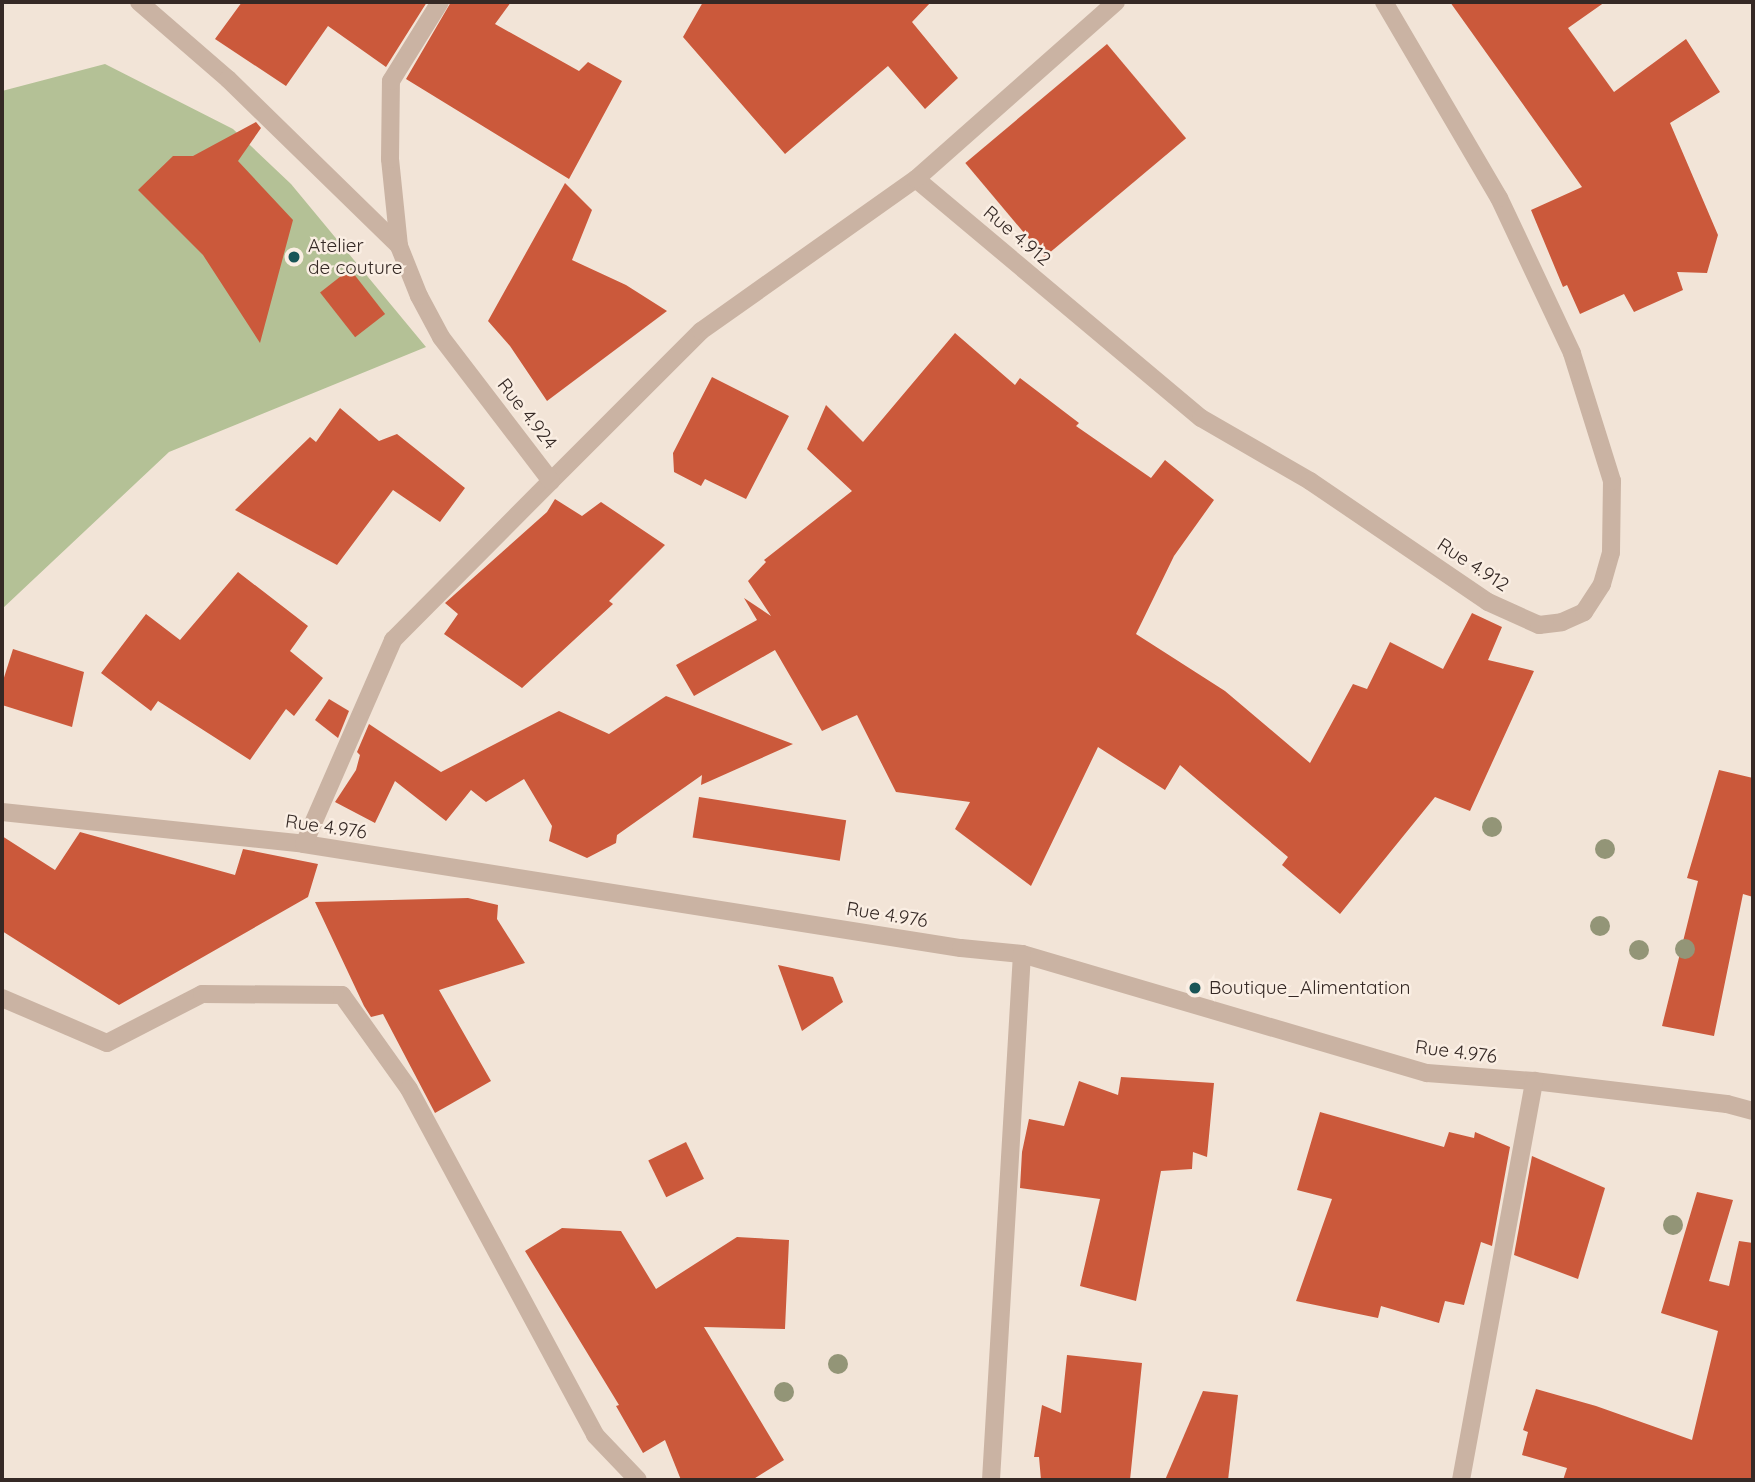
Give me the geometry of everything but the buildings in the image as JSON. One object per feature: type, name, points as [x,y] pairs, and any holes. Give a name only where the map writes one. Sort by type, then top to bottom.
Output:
[{"type":"street","points":[[138,2],[228,79],[399,246]]},
{"type":"street","name":"Rue 4.924","points":[[304,844],[393,640],[551,481],[441,337],[419,296],[399,246],[390,159],[391,81],[440,2]]},
{"type":"street","points":[[551,481],[701,331],[916,179],[1116,2]]},
{"type":"street","name":"Rue 4.912","points":[[916,179],[1201,418],[1310,481],[1488,602],[1539,625],[1562,622],[1584,612],[1602,584],[1611,552],[1612,481],[1572,353],[1499,198],[1384,2]]},
{"type":"street","name":"Rue 4.976","points":[[2,812],[304,844],[961,948],[1022,954],[1427,1073],[1534,1081],[1727,1104],[1753,1111]]},
{"type":"street","points":[[991,1480],[1022,954]]},
{"type":"street","points":[[2,998],[107,1043],[201,994],[342,995],[408,1089],[595,1435],[638,1480]]},
{"type":"street","points":[[1461,1480],[1534,1081]]},
{"type":"green space","points":[[105,64],[233,129],[291,184],[426,347],[169,452],[2,609],[2,91]]},
{"type":"place","name":"Atelier de couture","points":[[294,257]]},
{"type":"place","name":"Boutique_Alimentation","points":[[1195,988]]}]
